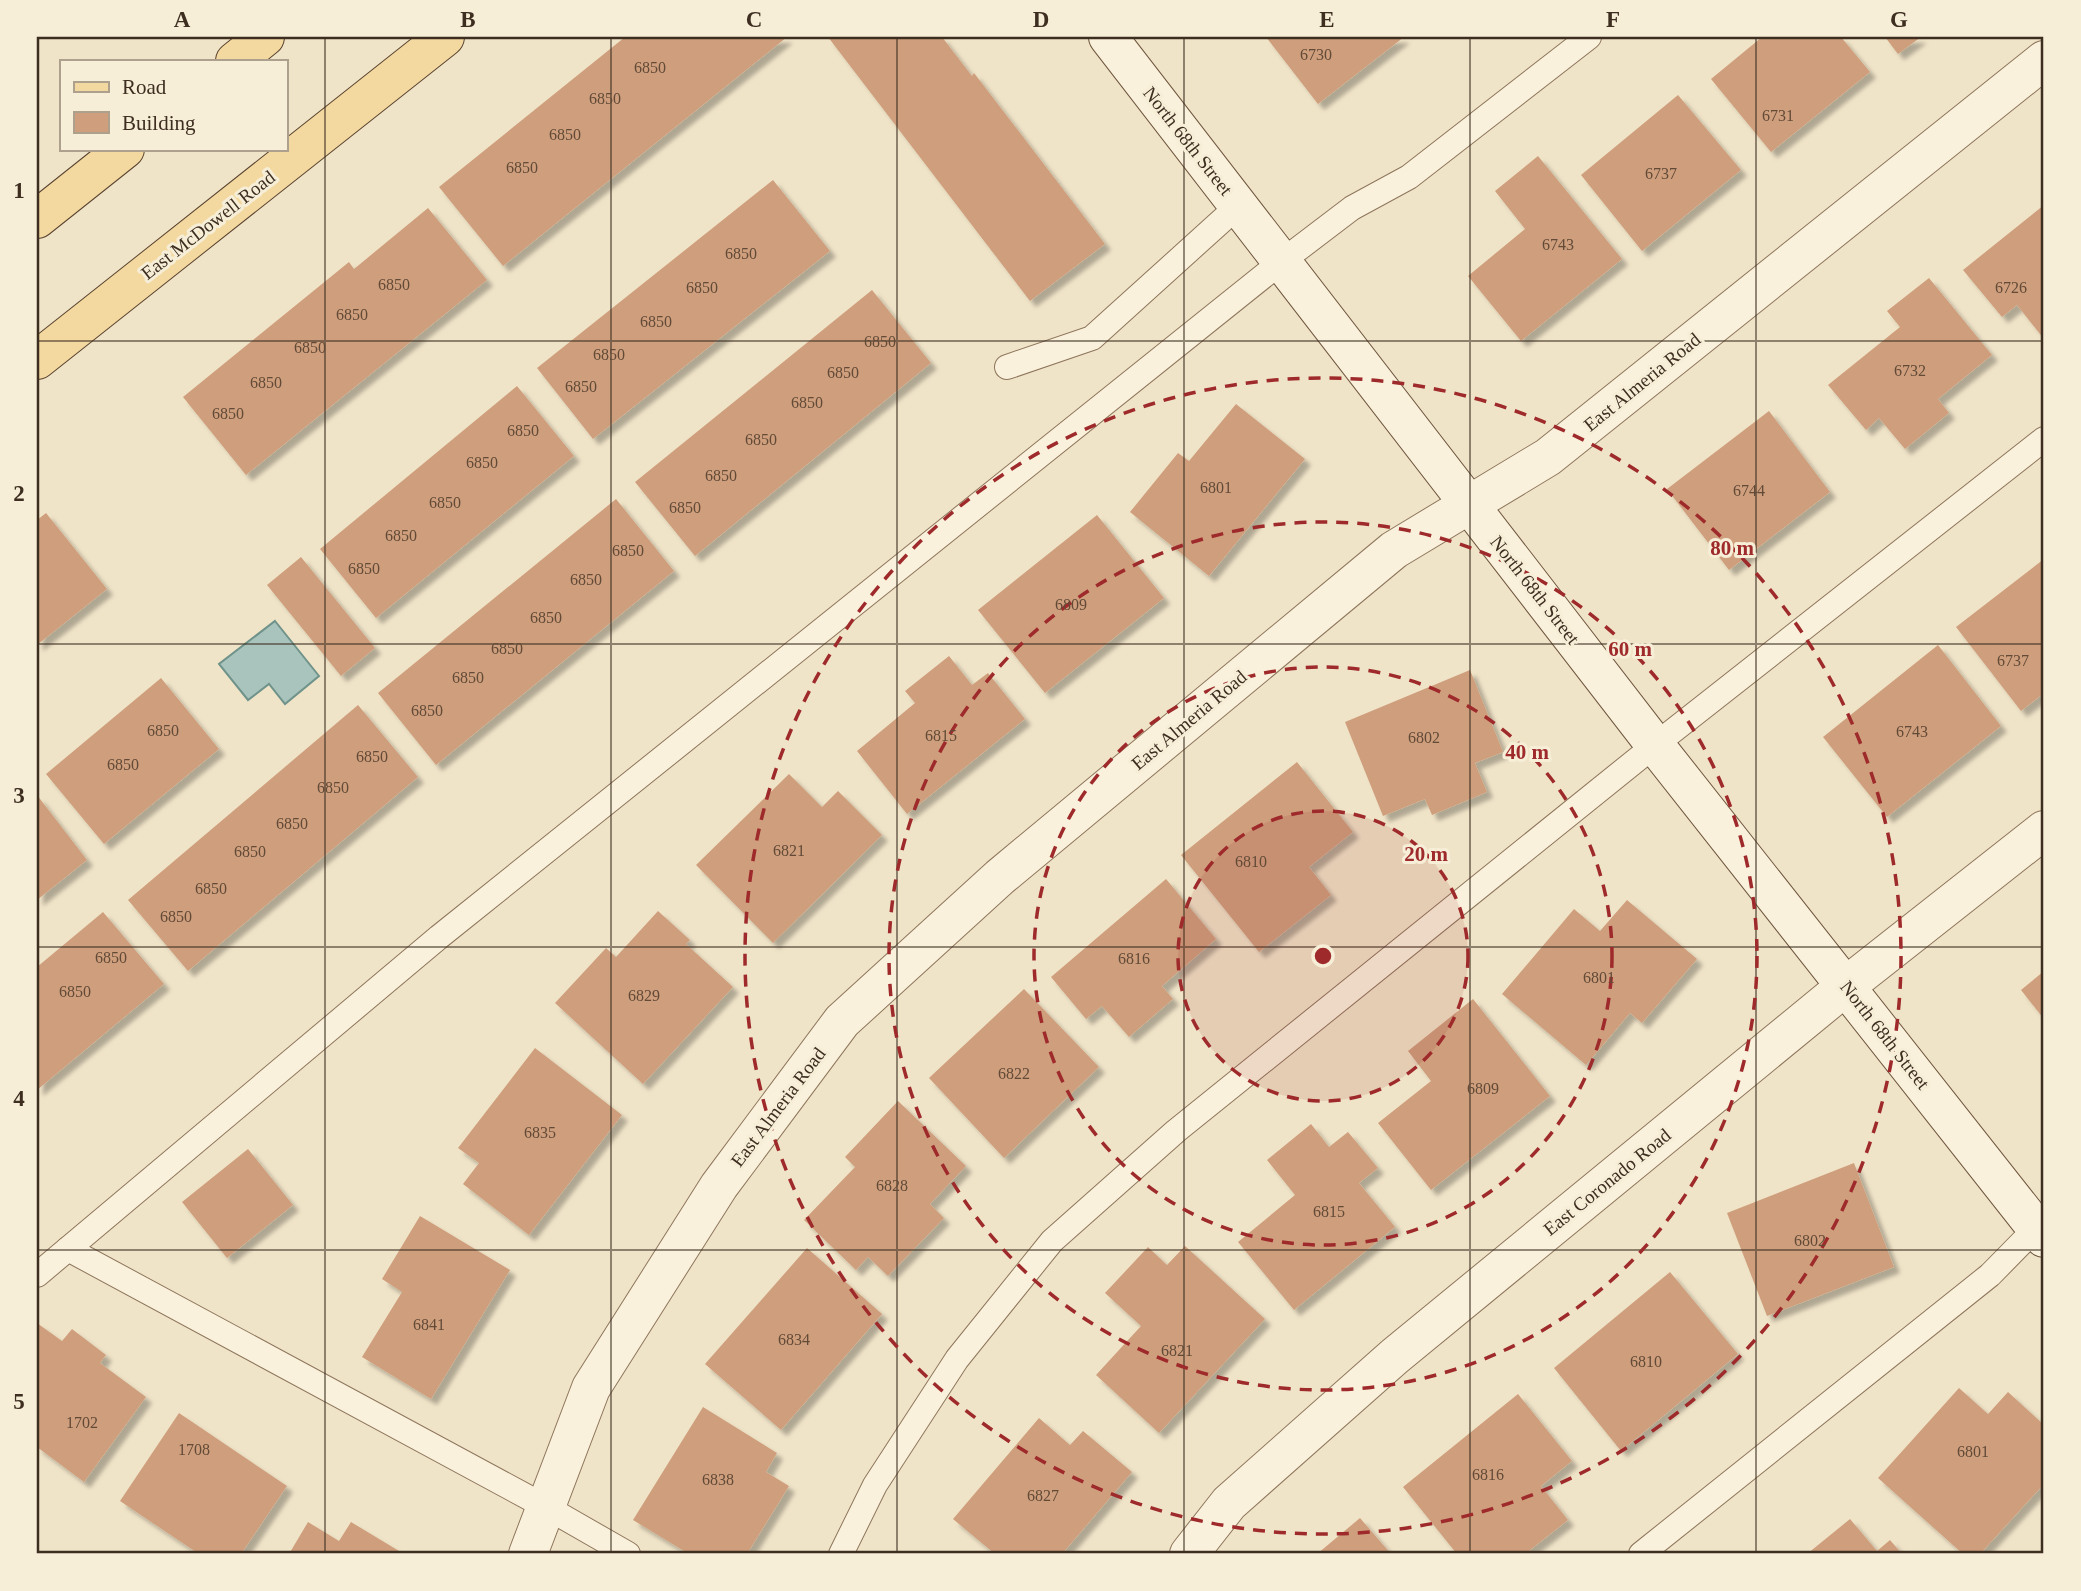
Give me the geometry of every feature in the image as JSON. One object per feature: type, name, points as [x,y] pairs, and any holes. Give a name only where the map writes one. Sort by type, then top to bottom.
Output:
[{"type":"main road","points":[[236,60],[265,37]]},
{"type":"main road","name":"East McDowell Road","points":[[37,360],[445,37]]},
{"type":"main road","points":[[37,219],[124,150]]},
{"type":"street","name":"North 68th Street","points":[[1108,37],[1655,745],[2042,1229]]},
{"type":"street","name":"East Almeria Road","points":[[528,1554],[591,1388],[719,1186],[842,1021],[1000,877],[1394,550],[1548,457],[2044,60]]},
{"type":"street","name":"East Coronado Road","points":[[1189,1554],[1229,1503],[1395,1356],[1846,986],[2044,830]]},
{"type":"lane","points":[[37,1275],[439,937],[1282,262],[1352,208],[1409,177],[1589,37]]},
{"type":"lane","points":[[1007,367],[1092,338],[1238,206]]},
{"type":"lane","points":[[841,1554],[875,1485],[957,1360],[1052,1241],[1176,1131],[1655,745],[2044,439]]},
{"type":"lane","points":[[1641,1554],[1990,1275],[2042,1229]]},
{"type":"lane","points":[[68,1249],[628,1554]]},
{"type":"water","points":[[275,621],[319,676],[285,704],[269,684],[248,700],[219,664]]},
{"type":"building","points":[[625,37],[787,37],[503,266],[439,187]]},
{"type":"building","points":[[828,37],[942,37],[972,76],[974,73],[1105,244],[1030,301]]},
{"type":"building","points":[[1266,37],[1404,37],[1318,104]]},
{"type":"building","points":[[1762,37],[1841,37],[1870,72],[1771,152],[1711,79]]},
{"type":"building","points":[[1885,37],[1921,37],[1898,54]]},
{"type":"building","points":[[1678,95],[1741,170],[1642,251],[1581,175]]},
{"type":"building","points":[[1538,156],[1622,259],[1521,341],[1468,276],[1525,229],[1495,191]]},
{"type":"building","points":[[773,180],[830,251],[593,439],[537,368]]},
{"type":"building","points":[[2044,205],[2044,339],[2017,305],[2002,317],[1963,270]]},
{"type":"building","points":[[428,208],[487,280],[246,475],[183,397],[349,262],[354,269]]},
{"type":"building","points":[[1929,278],[1992,355],[1938,399],[1949,413],[1905,449],[1879,418],[1866,430],[1828,385],[1900,327],[1887,311]]},
{"type":"building","points":[[872,290],[931,363],[695,556],[635,482]]},
{"type":"building","points":[[517,386],[574,456],[376,618],[320,549]]},
{"type":"building","points":[[1236,404],[1305,459],[1209,576],[1130,512],[1178,453],[1189,461]]},
{"type":"building","points":[[1769,411],[1830,492],[1729,570],[1667,489]]},
{"type":"building","points":[[616,499],[674,571],[436,765],[378,693]]},
{"type":"building","points":[[46,513],[107,589],[37,645],[37,520]]},
{"type":"building","points":[[1097,515],[1164,598],[1045,693],[978,610]]},
{"type":"building","points":[[301,557],[375,648],[341,676],[267,585]]},
{"type":"building","points":[[2044,559],[2044,693],[2021,711],[1956,627]]},
{"type":"building","points":[[1938,645],[2001,726],[1887,817],[1823,737]]},
{"type":"building","points":[[949,656],[972,685],[988,673],[1025,719],[907,814],[857,751],[915,703],[905,691]]},
{"type":"building","points":[[1470,670],[1503,752],[1475,763],[1487,792],[1432,815],[1425,799],[1383,816],[1345,722]]},
{"type":"building","points":[[161,678],[219,749],[104,844],[46,774]]},
{"type":"building","points":[[358,705],[418,777],[188,971],[128,900]]},
{"type":"building","points":[[1297,762],[1353,832],[1309,867],[1331,895],[1259,952],[1181,855]]},
{"type":"building","points":[[789,774],[822,807],[838,791],[882,835],[773,943],[696,865]]},
{"type":"building","points":[[37,795],[87,860],[37,900]]},
{"type":"building","points":[[1166,879],[1216,939],[1162,986],[1173,999],[1129,1037],[1102,1006],[1086,1019],[1051,977]]},
{"type":"building","points":[[1627,900],[1697,959],[1642,1023],[1630,1013],[1586,1065],[1502,994],[1574,909],[1600,931]]},
{"type":"building","points":[[658,911],[690,940],[686,944],[733,987],[643,1084],[555,1003],[606,948],[616,957]]},
{"type":"building","points":[[103,912],[164,984],[37,1090],[37,967]]},
{"type":"building","points":[[2044,971],[2044,1019],[2021,990]]},
{"type":"building","points":[[1024,989],[1099,1067],[1004,1158],[929,1078]]},
{"type":"building","points":[[1473,999],[1550,1096],[1431,1190],[1378,1123],[1431,1081],[1408,1051]]},
{"type":"building","points":[[535,1048],[622,1115],[529,1235],[463,1184],[479,1163],[458,1148]]},
{"type":"building","points":[[898,1101],[966,1166],[930,1204],[944,1218],[888,1276],[868,1257],[856,1270],[804,1220],[855,1167],[845,1157]]},
{"type":"building","points":[[1311,1124],[1329,1147],[1348,1132],[1378,1168],[1359,1183],[1395,1227],[1294,1310],[1238,1242],[1295,1195],[1267,1160]]},
{"type":"building","points":[[248,1149],[293,1205],[227,1258],[182,1202]]},
{"type":"building","points":[[1854,1163],[1894,1267],[1767,1316],[1727,1213]]},
{"type":"building","points":[[420,1216],[510,1270],[431,1399],[362,1357],[402,1292],[382,1279]]},
{"type":"building","points":[[1185,1246],[1265,1319],[1159,1433],[1096,1375],[1141,1326],[1105,1293],[1148,1247],[1167,1265]]},
{"type":"building","points":[[807,1248],[882,1314],[781,1430],[705,1364]]},
{"type":"building","points":[[1670,1272],[1738,1354],[1621,1451],[1554,1368]]},
{"type":"building","points":[[37,1323],[62,1341],[72,1329],[106,1355],[100,1363],[146,1397],[84,1482],[37,1447]]},
{"type":"building","points":[[1959,1388],[1988,1414],[2008,1392],[2044,1425],[2044,1484],[1980,1554],[1963,1554],[1878,1478]]},
{"type":"building","points":[[1518,1394],[1572,1461],[1541,1486],[1568,1520],[1525,1554],[1457,1554],[1403,1487]]},
{"type":"building","points":[[703,1407],[777,1453],[766,1472],[789,1486],[747,1554],[689,1554],[633,1520]]},
{"type":"building","points":[[179,1413],[287,1486],[241,1554],[199,1554],[120,1501]]},
{"type":"building","points":[[1039,1418],[1070,1445],[1083,1431],[1132,1472],[1062,1554],[995,1554],[953,1519]]},
{"type":"building","points":[[1360,1518],[1391,1554],[1317,1554]]},
{"type":"building","points":[[1850,1519],[1877,1551],[1890,1540],[1902,1554],[1807,1554]]},
{"type":"building","points":[[308,1522],[339,1541],[351,1522],[404,1554],[289,1554]]}]
